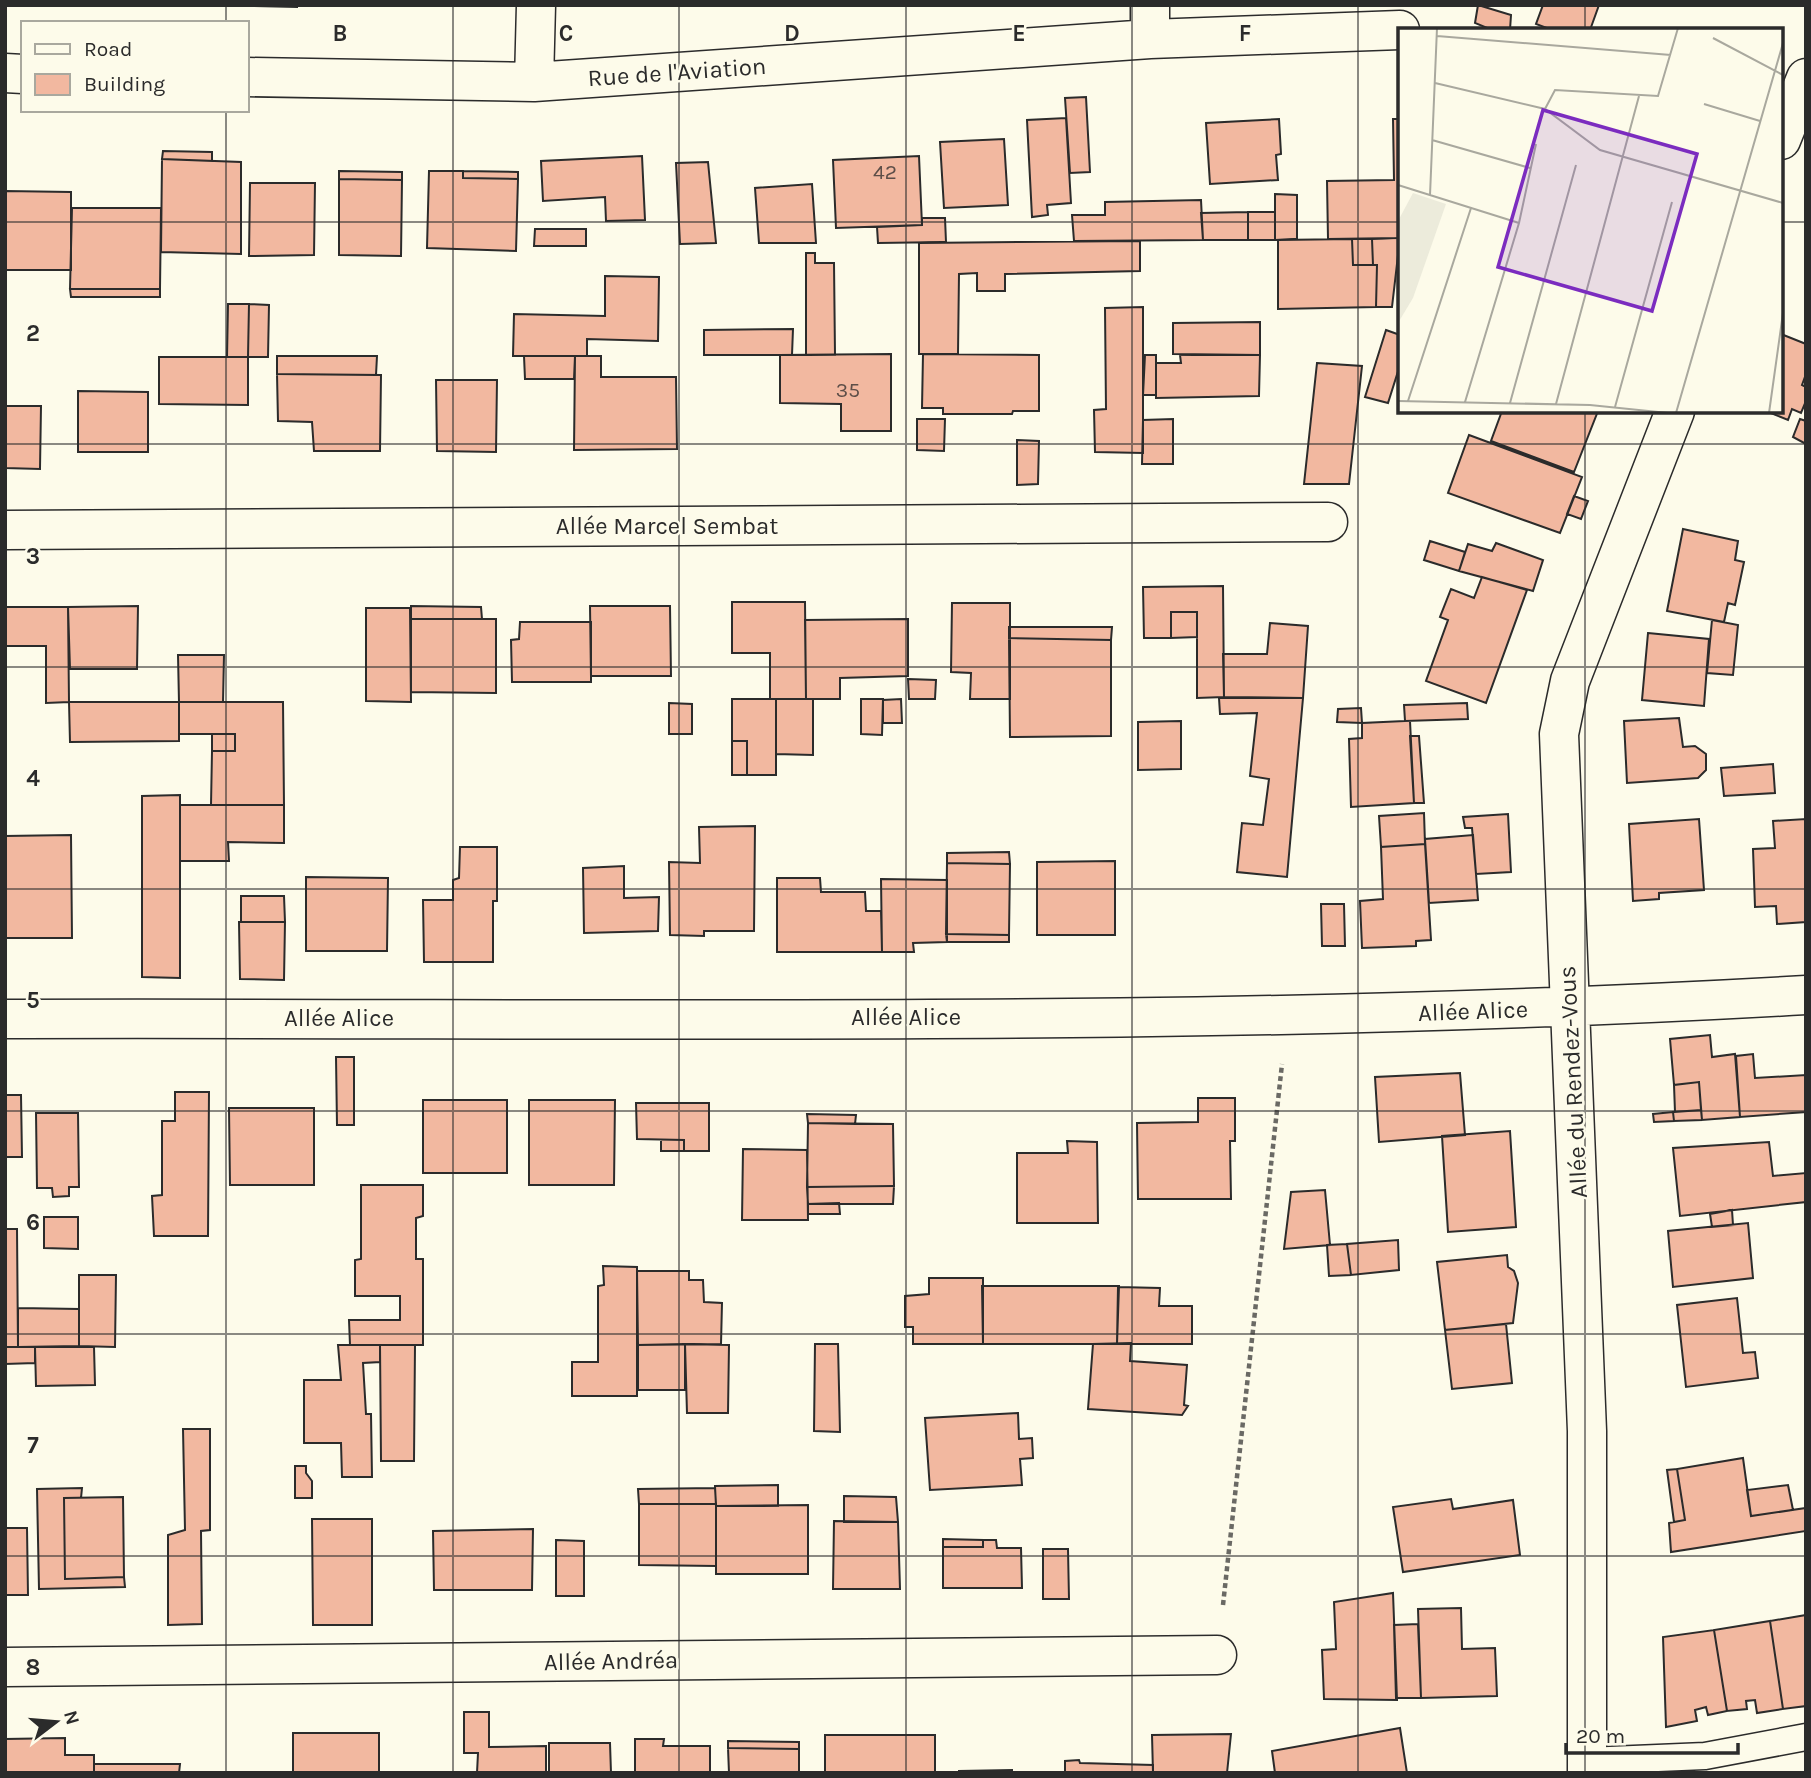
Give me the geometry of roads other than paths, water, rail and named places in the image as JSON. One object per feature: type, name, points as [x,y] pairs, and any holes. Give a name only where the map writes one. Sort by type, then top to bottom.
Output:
[{"type":"street","points":[[534,82],[536,5]]},
{"type":"street","name":"Rue de l'Aviation","points":[[248,77],[534,82],[1150,22],[1398,30]]},
{"type":"street","points":[[1783,136],[1806,78]]},
{"type":"street","name":"Allée du Rendez-Vous","points":[[1587,1767],[1587,1431],[1581,1223],[1568,1009],[1559,734],[1570,681],[1674,413]]},
{"type":"street","name":"Allée Marcel Sembat","points":[[5,530],[1328,522]]},
{"type":"street","name":"Allée Alice","points":[[5,1019],[1287,1016],[1568,1009],[1806,995]]},
{"type":"street","name":"Allée Andréa","points":[[5,1667],[1217,1655]]},
{"type":"lane","points":[[1587,1767],[1705,1756],[1806,1737]]}]
